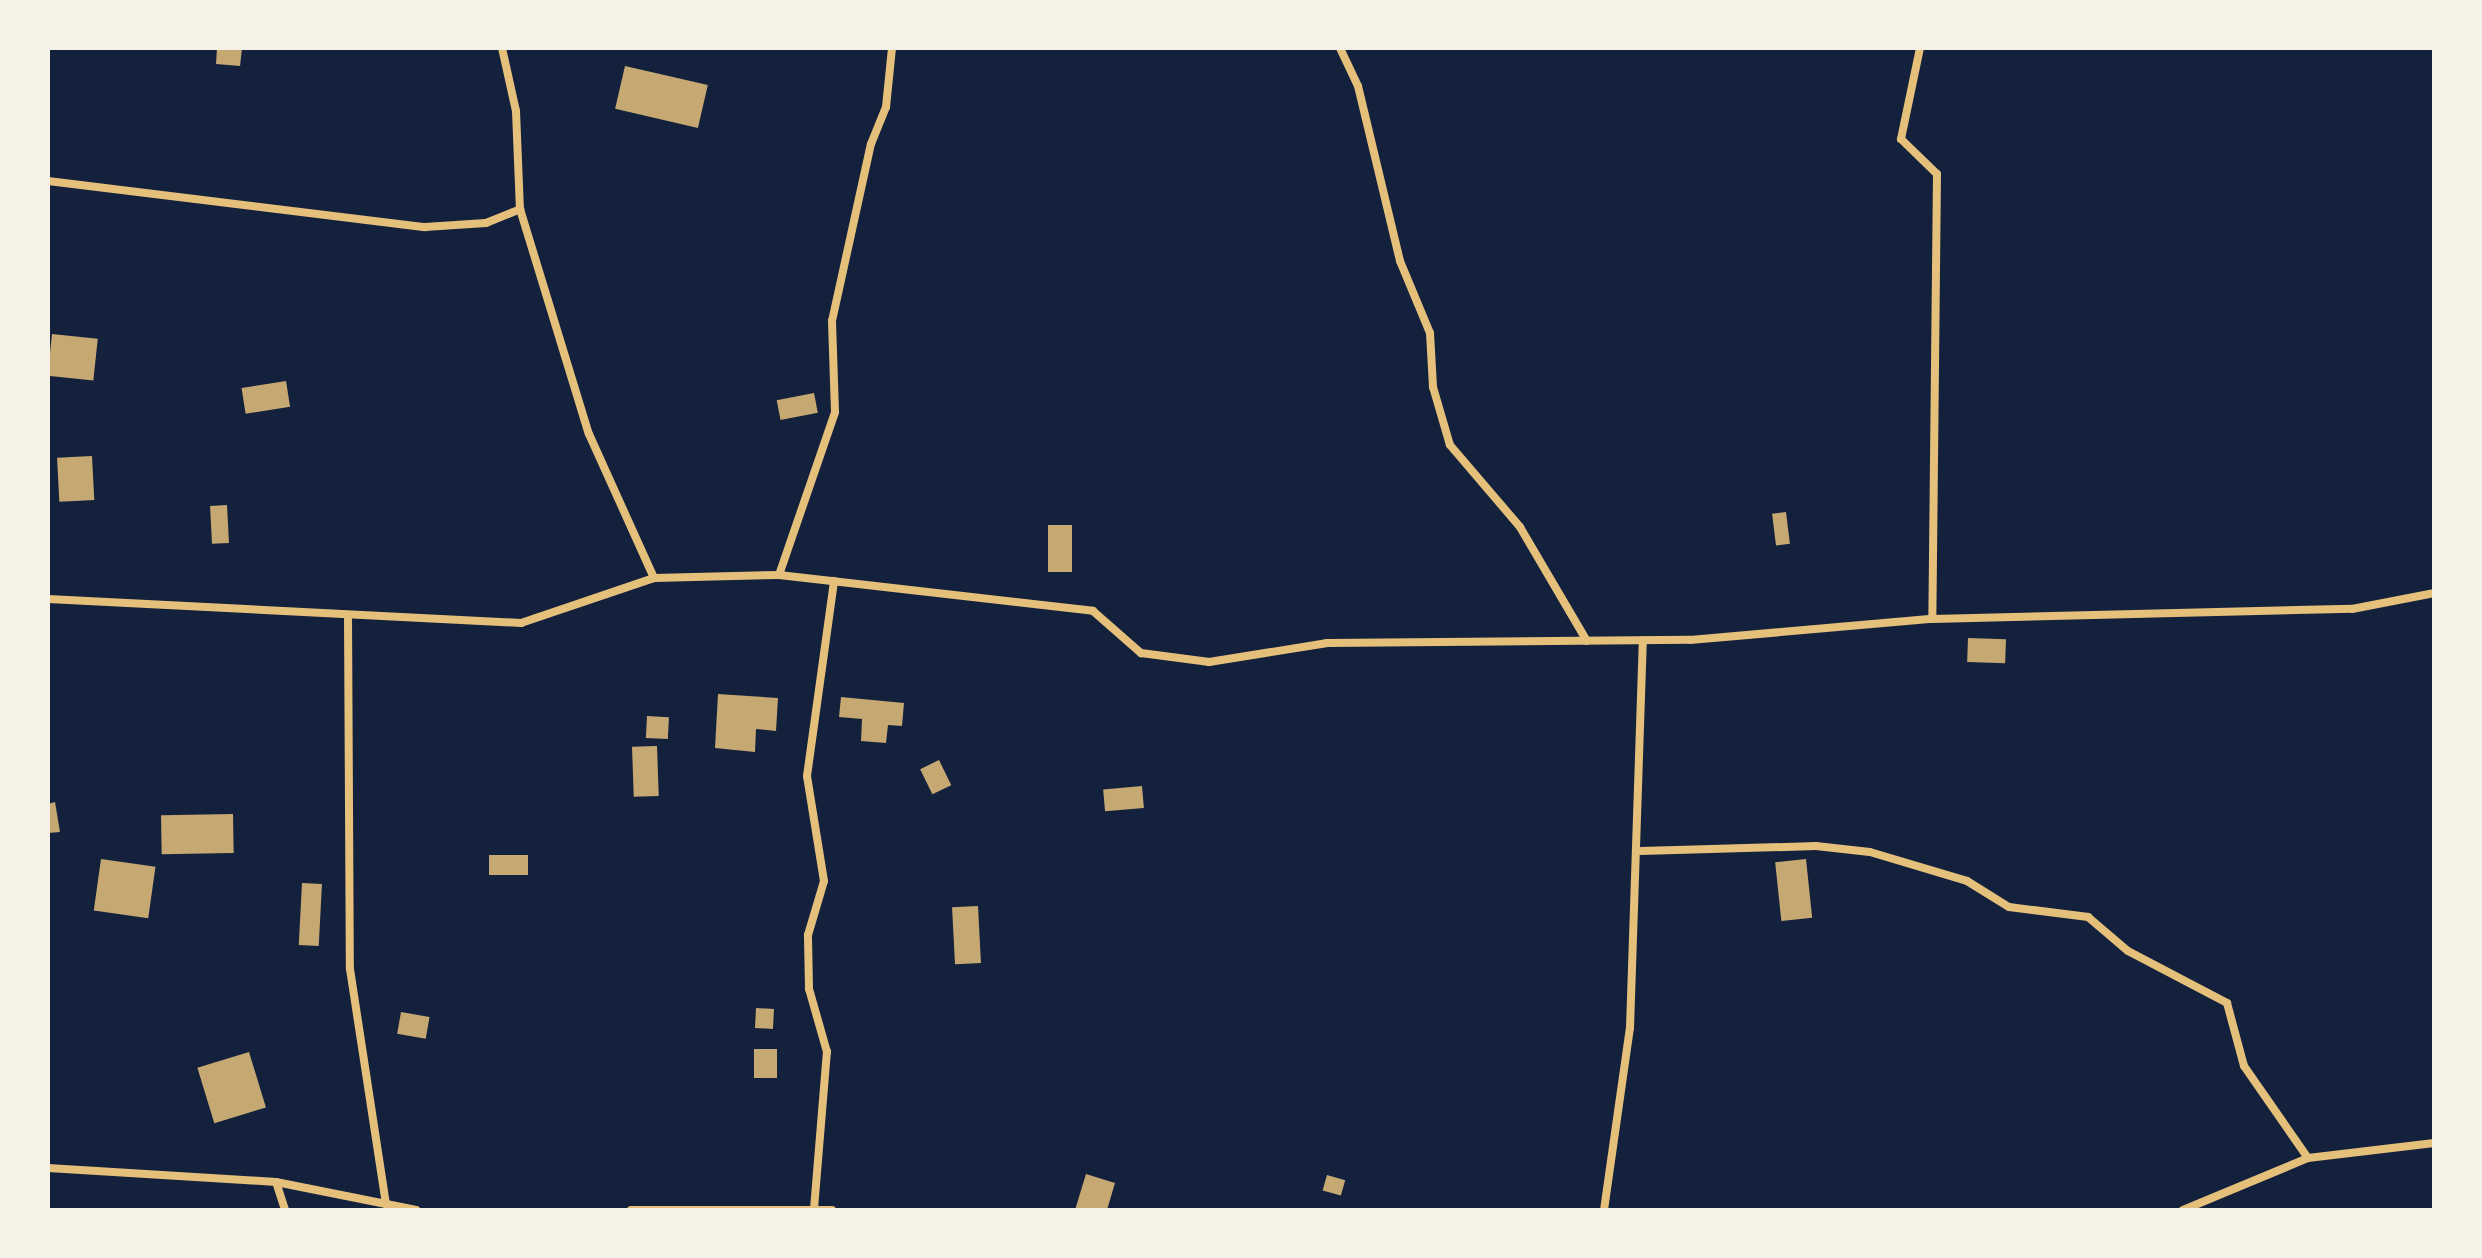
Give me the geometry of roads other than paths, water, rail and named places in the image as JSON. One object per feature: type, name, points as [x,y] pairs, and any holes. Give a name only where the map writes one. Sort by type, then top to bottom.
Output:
[{"type":"street","points":[[502,48],[516,111],[520,209],[589,434],[654,578]]},
{"type":"street","points":[[779,575],[835,412],[832,321],[871,144],[886,107],[892,48]]},
{"type":"street","points":[[1340,48],[1358,86],[1400,261],[1430,333],[1433,387],[1450,445],[1520,527],[1587,641]]},
{"type":"street","points":[[1920,48],[1901,139],[1937,174],[1932,619]]},
{"type":"street","points":[[48,181],[425,227],[486,223],[520,209]]},
{"type":"street","points":[[48,599],[521,623],[654,578],[779,575],[1093,611],[1141,653],[1164,661],[1209,662],[1327,643],[1643,640],[1932,619],[2352,609],[2434,593]]},
{"type":"street","points":[[814,1209],[827,1052],[809,989],[808,935],[824,881],[807,776],[834,581]]},
{"type":"street","points":[[348,615],[350,969],[386,1204]]},
{"type":"street","points":[[1604,1210],[1630,1028],[1641,851],[1643,640]]},
{"type":"street","points":[[1641,851],[1816,846],[1870,852],[1967,881],[2009,907],[2088,917],[2128,951],[2227,1003],[2244,1066],[2308,1158]]},
{"type":"street","points":[[2183,1210],[2308,1158],[2434,1143]]},
{"type":"street","points":[[48,1168],[276,1182],[416,1210]]},
{"type":"street","points":[[276,1182],[285,1210]]},
{"type":"street","points":[[631,1210],[832,1210]]}]
